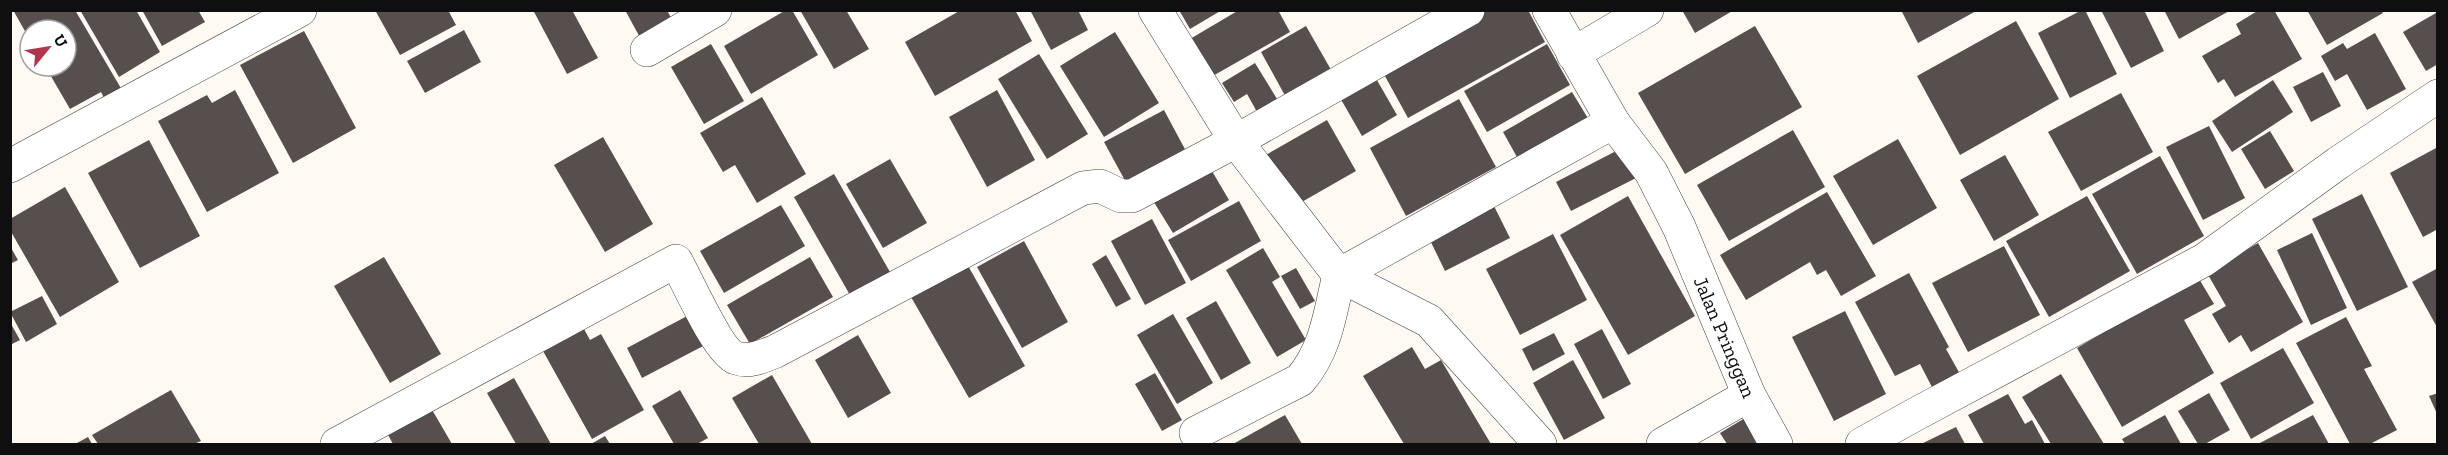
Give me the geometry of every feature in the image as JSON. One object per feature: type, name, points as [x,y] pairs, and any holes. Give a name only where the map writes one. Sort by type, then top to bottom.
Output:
[{"type":"street","points":[[10,166],[300,10]]},
{"type":"street","points":[[646,50],[715,10]]},
{"type":"street","points":[[1155,10],[1236,141],[1339,275],[1429,321],[1540,444]]},
{"type":"street","points":[[337,444],[676,261],[723,348],[736,359],[756,358],[776,351],[1083,188],[1100,186],[1121,196],[1132,196],[1236,141],[1468,10]]},
{"type":"street","name":"Jalan Pringgan","points":[[1550,10],[1613,122],[1651,172],[1679,227],[1749,395],[1776,444]]},
{"type":"street","points":[[1573,54],[1647,10]]},
{"type":"street","points":[[1863,444],[2204,260],[2338,163],[2438,96]]},
{"type":"street","points":[[1196,434],[1300,380],[1311,367],[1323,344],[1339,275],[1613,122]]},
{"type":"street","points":[[1662,444],[1749,395]]},
{"type":"building","points":[[13,10],[75,10],[122,90],[105,100],[101,92],[70,109],[52,78],[78,78],[78,18],[18,19]]},
{"type":"building","points":[[80,10],[136,10],[160,52],[119,77]]},
{"type":"building","points":[[142,10],[198,10],[205,22],[162,46]]},
{"type":"building","points":[[375,10],[448,10],[456,25],[400,55]]},
{"type":"building","points":[[533,10],[572,10],[598,58],[567,74]]},
{"type":"building","points":[[625,10],[667,10],[675,26],[643,43]]},
{"type":"building","points":[[786,10],[792,10],[818,55],[751,94],[724,46]]},
{"type":"building","points":[[800,10],[846,10],[869,49],[834,69]]},
{"type":"building","points":[[961,10],[1015,10],[1032,41],[935,96],[905,42]]},
{"type":"building","points":[[1030,10],[1078,10],[1088,30],[1051,50]]},
{"type":"building","points":[[1179,10],[1222,10],[1190,29]]},
{"type":"building","points":[[1239,10],[1278,10],[1290,32],[1211,77],[1190,39]]},
{"type":"building","points":[[1483,10],[1528,10],[1545,42],[1408,118],[1380,67]]},
{"type":"building","points":[[1682,10],[1734,10],[1695,33]]},
{"type":"building","points":[[1901,10],[1978,10],[1918,43]]},
{"type":"building","points":[[2085,10],[2117,74],[2070,98],[2038,33]]},
{"type":"building","points":[[2101,10],[2144,10],[2164,51],[2131,68]]},
{"type":"building","points":[[2164,10],[2231,10],[2179,39]]},
{"type":"building","points":[[2259,10],[2274,10],[2302,59],[2235,97],[2224,79],[2218,83],[2202,56],[2241,34],[2236,24]]},
{"type":"building","points":[[2307,10],[2381,10],[2383,13],[2327,45]]},
{"type":"building","points":[[2436,13],[2438,64],[2426,71],[2403,32]]},
{"type":"building","points":[[2016,21],[2059,99],[1960,155],[1917,76]]},
{"type":"building","points":[[1306,26],[1334,75],[1288,101],[1261,52]]},
{"type":"building","points":[[1755,26],[1802,107],[1685,174],[1638,93]]},
{"type":"building","points":[[464,30],[481,62],[425,93],[407,61]]},
{"type":"building","points":[[304,31],[356,128],[293,163],[240,65]]},
{"type":"building","points":[[1115,32],[1159,103],[1104,137],[1060,66]]},
{"type":"building","points":[[2375,33],[2406,89],[2367,110],[2347,74],[2335,81],[2321,56],[2343,43],[2347,49]]},
{"type":"building","points":[[711,44],[744,101],[704,124],[671,67]]},
{"type":"building","points":[[1547,44],[1570,85],[1487,132],[1464,91]]},
{"type":"building","points":[[1039,54],[1088,134],[1047,159],[998,79]]},
{"type":"building","points":[[1255,63],[1282,107],[1261,119],[1247,94],[1234,102],[1222,83]]},
{"type":"building","points":[[1370,68],[1397,115],[1362,136],[1335,89]]},
{"type":"building","points":[[2323,72],[2341,106],[2311,122],[2293,87]]},
{"type":"building","points":[[2273,80],[2293,112],[2232,152],[2212,121]]},
{"type":"building","points":[[235,90],[279,173],[207,212],[158,121],[207,95],[212,103]]},
{"type":"building","points":[[997,90],[1035,160],[987,187],[949,117]]},
{"type":"building","points":[[1572,92],[1592,125],[1522,166],[1503,132]]},
{"type":"building","points":[[2121,93],[2153,152],[2081,191],[2048,132]]},
{"type":"building","points":[[762,97],[806,174],[757,203],[735,165],[723,172],[700,133]]},
{"type":"building","points":[[1459,99],[1496,167],[1406,216],[1370,148]]},
{"type":"building","points":[[1164,110],[1187,153],[1128,186],[1104,142]]},
{"type":"building","points":[[1327,120],[1356,171],[1293,207],[1264,156]]},
{"type":"building","points":[[2209,126],[2245,198],[2203,220],[2166,147]]},
{"type":"building","points":[[1793,130],[1825,187],[1729,241],[1697,185]]},
{"type":"building","points":[[2270,131],[2294,171],[2265,189],[2241,149]]},
{"type":"building","points":[[603,137],[653,224],[605,252],[554,165]]},
{"type":"building","points":[[1898,139],[1937,208],[1873,245],[1833,176]]},
{"type":"building","points":[[149,140],[200,236],[140,268],[88,173]]},
{"type":"building","points":[[1622,148],[1638,177],[1571,211],[1556,182]]},
{"type":"building","points":[[2436,148],[2438,229],[2423,237],[2390,173]]},
{"type":"building","points":[[2005,155],[2039,215],[1994,241],[1960,180]]},
{"type":"building","points":[[2160,156],[2204,236],[2137,274],[2092,194]]},
{"type":"building","points":[[890,159],[927,223],[883,248],[846,184]]},
{"type":"building","points":[[1209,166],[1229,200],[1173,233],[1152,199]]},
{"type":"building","points":[[834,174],[890,272],[850,295],[794,197]]},
{"type":"building","points":[[65,187],[119,282],[60,317],[10,230],[10,219]]},
{"type":"building","points":[[1827,192],[1876,276],[1841,296],[1826,270],[1817,275],[1810,262],[1746,300],[1720,255]]},
{"type":"building","points":[[2362,194],[2408,287],[2357,311],[2312,219]]},
{"type":"building","points":[[1628,196],[1695,316],[1628,355],[1560,235]]},
{"type":"building","points":[[2087,196],[2130,271],[2049,317],[2006,241]]},
{"type":"building","points":[[1491,200],[1510,238],[1445,271],[1426,232]]},
{"type":"building","points":[[1239,201],[1261,241],[1191,281],[1168,240]]},
{"type":"building","points":[[781,205],[805,246],[724,293],[700,251]]},
{"type":"building","points":[[1152,219],[1186,283],[1145,305],[1111,241]]},
{"type":"building","points":[[2312,233],[2347,308],[2311,325],[2277,250]]},
{"type":"building","points":[[1553,234],[1587,300],[1520,335],[1486,269]]},
{"type":"building","points":[[1024,241],[1068,322],[1022,348],[977,267]]},
{"type":"building","points":[[2258,243],[2303,322],[2251,352],[2241,335],[2229,343],[2212,314],[2226,306],[2207,273]]},
{"type":"building","points":[[10,246],[18,260],[10,264]]},
{"type":"building","points":[[2004,246],[2040,315],[1968,352],[1932,283]]},
{"type":"building","points":[[1263,248],[1280,277],[1272,282],[1306,340],[1277,357],[1226,270]]},
{"type":"building","points":[[1106,255],[1131,299],[1116,307],[1092,264]]},
{"type":"building","points":[[384,257],[441,354],[390,383],[334,286]]},
{"type":"building","points":[[810,257],[833,297],[750,344],[727,305]]},
{"type":"building","points":[[963,257],[1025,366],[969,398],[907,290]]},
{"type":"building","points":[[1296,268],[1315,301],[1300,309],[1281,276]]},
{"type":"building","points":[[2438,268],[2438,329],[2412,282]]},
{"type":"building","points":[[2195,272],[2214,304],[2184,320],[2214,373],[2122,427],[2077,348],[2118,324]]},
{"type":"building","points":[[1909,273],[1949,347],[1946,349],[1960,374],[1933,389],[1920,364],[1895,376],[1855,302]]},
{"type":"building","points":[[42,296],[57,324],[26,342],[10,312]]},
{"type":"building","points":[[1216,301],[1251,363],[1221,380],[1186,318]]},
{"type":"building","points":[[1845,311],[1886,394],[1834,421],[1792,337]]},
{"type":"building","points":[[1173,314],[1213,383],[1177,404],[1137,335]]},
{"type":"building","points":[[689,315],[705,345],[642,378],[627,348]]},
{"type":"building","points":[[2346,317],[2372,366],[2364,369],[2397,430],[2370,444],[2350,444],[2296,343]]},
{"type":"building","points":[[10,322],[20,340],[10,345]]},
{"type":"building","points":[[584,329],[590,340],[601,334],[644,410],[592,439],[538,342],[560,330],[565,340]]},
{"type":"building","points":[[1602,329],[1631,384],[1603,399],[1574,344]]},
{"type":"building","points":[[1554,333],[1565,354],[1533,371],[1522,349]]},
{"type":"building","points":[[858,335],[891,393],[848,418],[815,360]]},
{"type":"building","points":[[1412,347],[1425,369],[1441,360],[1491,444],[1404,444],[1363,376]]},
{"type":"building","points":[[2283,348],[2314,403],[2251,439],[2220,383]]},
{"type":"building","points":[[1573,360],[1605,418],[1564,440],[1533,383]]},
{"type":"building","points":[[1155,373],[1182,420],[1162,431],[1135,384]]},
{"type":"building","points":[[2061,374],[2104,444],[2051,444],[2022,397]]},
{"type":"building","points":[[772,375],[812,444],[759,444],[732,398]]},
{"type":"building","points":[[514,378],[551,444],[516,444],[487,393]]},
{"type":"building","points":[[171,390],[201,441],[194,444],[98,444],[92,435]]},
{"type":"building","points":[[680,390],[708,438],[697,444],[674,444],[652,406]]},
{"type":"building","points":[[2209,393],[2230,430],[2205,444],[2198,444],[2178,411]]},
{"type":"building","points":[[2438,393],[2438,416],[2429,396]]},
{"type":"building","points":[[2008,394],[2025,424],[2032,420],[2045,444],[1984,444],[1968,415]]},
{"type":"building","points":[[431,408],[452,444],[393,444],[387,433]]},
{"type":"building","points":[[1285,415],[1302,444],[1233,444]]},
{"type":"building","points":[[2165,415],[2181,444],[2125,444],[2122,439]]},
{"type":"building","points":[[2313,415],[2329,444],[2258,444]]},
{"type":"building","points":[[1745,418],[1760,444],[1727,444],[1720,433]]},
{"type":"building","points":[[1956,427],[1965,444],[1921,444]]},
{"type":"building","points":[[605,436],[610,444],[591,444]]},
{"type":"building","points":[[88,437],[92,444],[75,444]]}]
